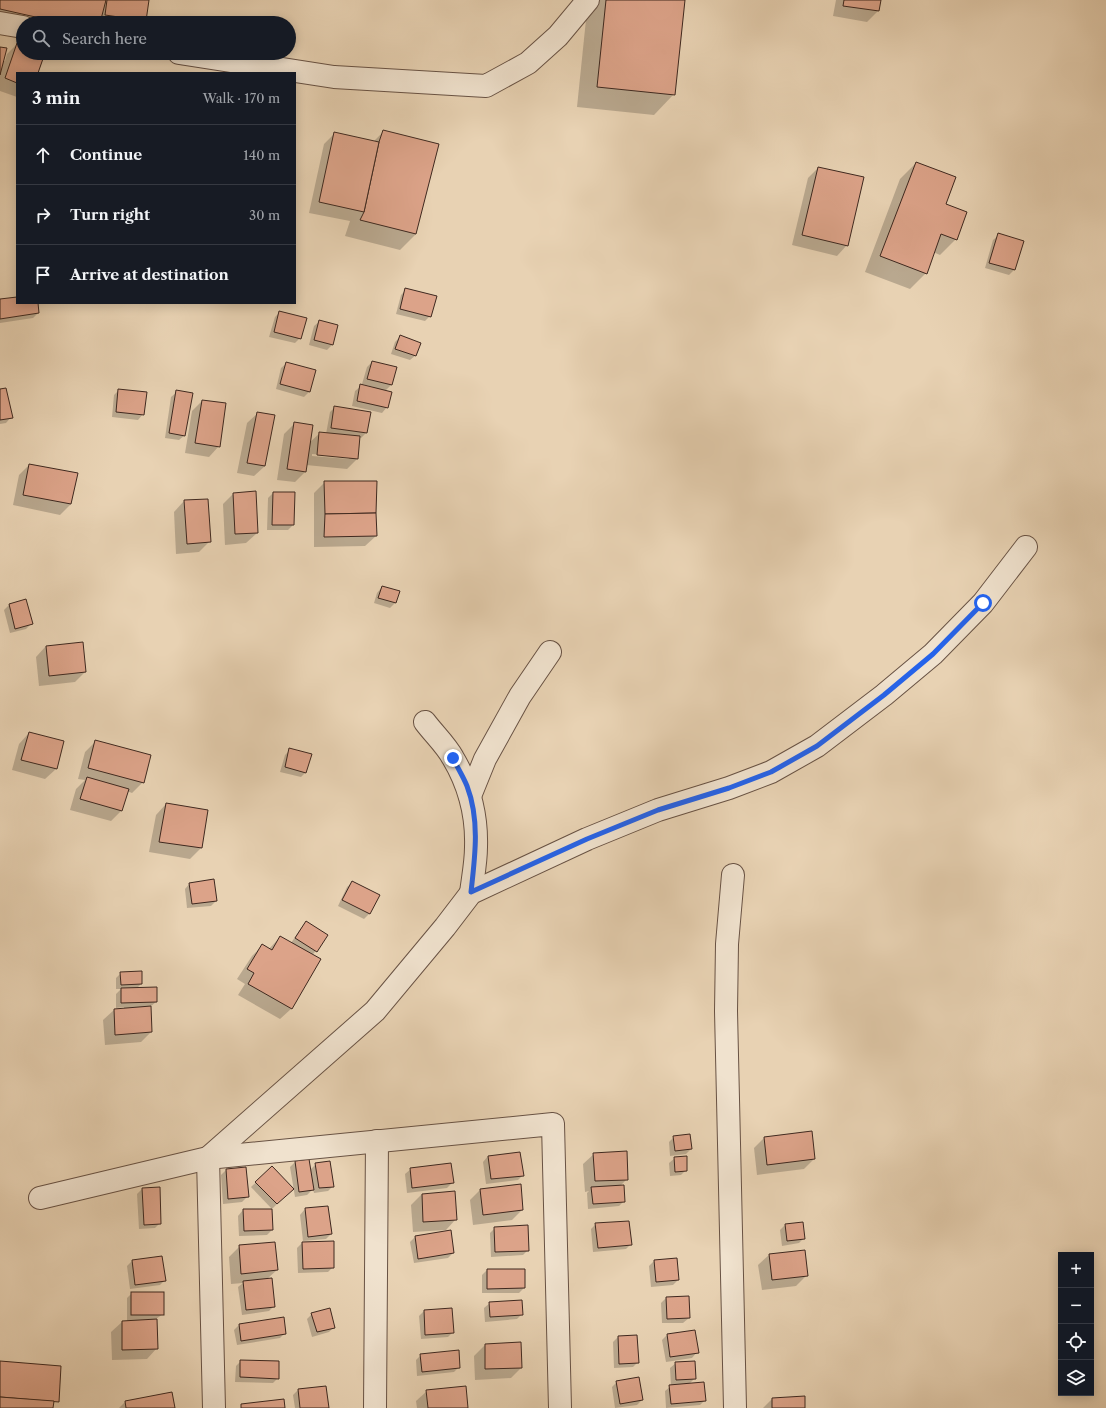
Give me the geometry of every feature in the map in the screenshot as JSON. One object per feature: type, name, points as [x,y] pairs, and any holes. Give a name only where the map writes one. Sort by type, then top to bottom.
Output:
[{"type":"street","points":[[224,60],[334,77],[486,86],[528,63],[558,36],[588,0]]},
{"type":"street","points":[[0,23],[16,26]]},
{"type":"street","points":[[208,1158],[375,1011],[445,927],[471,892],[587,839],[658,810],[729,788],[771,772],[817,746],[884,695],[933,654],[983,603],[1026,547]]},
{"type":"street","points":[[470,796],[485,759],[520,696],[550,652]]},
{"type":"street","points":[[425,722],[453,758],[466,786],[473,807],[476,846],[471,892]]},
{"type":"street","points":[[733,875],[727,944],[726,1011],[734,1408]]},
{"type":"street","points":[[40,1198],[208,1158],[553,1124],[560,1408]]},
{"type":"street","points":[[374,1408],[377,1141]]},
{"type":"street","points":[[208,1158],[214,1408]]},
{"type":"building","points":[[0,0],[106,0],[102,16],[31,16],[0,9]]},
{"type":"building","points":[[107,0],[149,0],[147,16],[105,15]]},
{"type":"building","points":[[606,0],[685,0],[675,95],[597,87]]},
{"type":"building","points":[[844,0],[881,0],[879,11],[843,6]]},
{"type":"building","points":[[16,46],[16,60],[43,60],[38,72],[16,72],[16,83],[5,78]]},
{"type":"building","points":[[0,47],[7,48],[0,75]]},
{"type":"building","points":[[383,130],[439,144],[416,234],[360,220],[364,212]]},
{"type":"building","points":[[334,132],[379,142],[364,212],[319,202]]},
{"type":"building","points":[[916,162],[956,177],[946,204],[967,212],[957,240],[941,234],[927,274],[880,256]]},
{"type":"building","points":[[818,167],[864,177],[848,246],[802,235]]},
{"type":"building","points":[[998,233],[1024,241],[1015,270],[989,263]]},
{"type":"building","points":[[405,288],[437,296],[431,317],[400,309]]},
{"type":"building","points":[[16,297],[16,304],[38,304],[39,313],[0,319],[0,299]]},
{"type":"building","points":[[279,311],[307,318],[301,339],[274,332]]},
{"type":"building","points":[[319,320],[338,325],[333,345],[314,340]]},
{"type":"building","points":[[400,335],[421,343],[416,356],[395,349]]},
{"type":"building","points":[[372,361],[397,367],[392,385],[367,379]]},
{"type":"building","points":[[286,362],[316,370],[310,392],[280,384]]},
{"type":"building","points":[[360,384],[392,392],[388,408],[357,401]]},
{"type":"building","points":[[6,388],[13,418],[0,420],[0,389]]},
{"type":"building","points":[[118,389],[147,392],[144,415],[116,412]]},
{"type":"building","points":[[176,390],[193,393],[185,436],[169,433]]},
{"type":"building","points":[[202,400],[226,403],[220,447],[195,443]]},
{"type":"building","points":[[334,406],[371,412],[367,433],[331,428]]},
{"type":"building","points":[[257,412],[275,415],[265,466],[247,463]]},
{"type":"building","points":[[294,422],[313,425],[306,472],[287,469]]},
{"type":"building","points":[[319,432],[360,436],[358,459],[317,455]]},
{"type":"building","points":[[29,464],[78,473],[71,504],[23,495]]},
{"type":"building","points":[[324,481],[377,481],[376,513],[325,514]]},
{"type":"building","points":[[256,491],[258,533],[235,534],[233,493]]},
{"type":"building","points":[[273,492],[295,492],[294,525],[272,525]]},
{"type":"building","points":[[208,499],[211,542],[187,544],[184,500]]},
{"type":"building","points":[[376,513],[377,536],[324,537],[325,514]]},
{"type":"building","points":[[382,586],[400,591],[396,603],[378,598]]},
{"type":"building","points":[[26,599],[33,624],[15,629],[9,604]]},
{"type":"building","points":[[83,642],[86,672],[49,676],[46,646]]},
{"type":"building","points":[[29,732],[64,741],[57,769],[21,760]]},
{"type":"building","points":[[95,740],[151,755],[144,783],[88,768]]},
{"type":"building","points":[[289,748],[312,754],[306,773],[285,767]]},
{"type":"building","points":[[87,777],[129,789],[122,811],[80,799]]},
{"type":"building","points":[[166,803],[208,810],[202,848],[159,842]]},
{"type":"building","points":[[214,879],[217,901],[192,904],[189,883]]},
{"type":"building","points":[[352,881],[380,895],[370,914],[342,900]]},
{"type":"building","points":[[306,921],[328,935],[317,952],[295,938]]},
{"type":"building","points":[[280,936],[321,959],[292,1009],[248,984],[254,973],[247,969],[262,944],[272,950]]},
{"type":"building","points":[[142,971],[142,984],[121,985],[120,972]]},
{"type":"building","points":[[157,987],[157,1002],[121,1003],[121,988]]},
{"type":"building","points":[[151,1006],[152,1032],[115,1035],[114,1009]]},
{"type":"building","points":[[812,1131],[815,1159],[767,1165],[764,1137]]},
{"type":"building","points":[[690,1134],[692,1149],[675,1151],[673,1136]]},
{"type":"building","points":[[627,1151],[628,1180],[595,1181],[593,1153]]},
{"type":"building","points":[[520,1152],[524,1176],[491,1179],[488,1156]]},
{"type":"building","points":[[687,1156],[687,1171],[675,1172],[674,1157]]},
{"type":"building","points":[[309,1159],[314,1190],[299,1192],[295,1161]]},
{"type":"building","points":[[330,1161],[334,1187],[319,1188],[315,1163]]},
{"type":"building","points":[[451,1163],[454,1183],[412,1188],[410,1168]]},
{"type":"building","points":[[272,1166],[294,1189],[277,1204],[255,1182]]},
{"type":"building","points":[[246,1167],[249,1197],[228,1199],[226,1169]]},
{"type":"building","points":[[521,1184],[523,1210],[483,1215],[480,1189]]},
{"type":"building","points":[[624,1185],[625,1202],[593,1204],[591,1187]]},
{"type":"building","points":[[160,1187],[161,1224],[144,1225],[142,1188]]},
{"type":"building","points":[[455,1191],[457,1220],[423,1222],[422,1194]]},
{"type":"building","points":[[328,1206],[332,1234],[308,1237],[305,1208]]},
{"type":"building","points":[[243,1209],[272,1209],[273,1230],[244,1231]]},
{"type":"building","points":[[629,1221],[632,1245],[598,1248],[595,1223]]},
{"type":"building","points":[[803,1222],[805,1239],[787,1241],[785,1224]]},
{"type":"building","points":[[528,1225],[529,1251],[495,1252],[494,1227]]},
{"type":"building","points":[[451,1230],[454,1253],[418,1259],[415,1236]]},
{"type":"building","points":[[334,1241],[334,1268],[303,1269],[302,1242]]},
{"type":"building","points":[[275,1242],[278,1270],[241,1274],[239,1245]]},
{"type":"building","points":[[805,1250],[808,1276],[772,1280],[769,1254]]},
{"type":"building","points":[[162,1256],[166,1281],[135,1285],[132,1260]]},
{"type":"building","points":[[677,1258],[679,1280],[656,1282],[654,1260]]},
{"type":"building","points":[[487,1269],[525,1269],[525,1288],[487,1289]]},
{"type":"building","points":[[272,1278],[275,1307],[246,1310],[243,1281]]},
{"type":"building","points":[[131,1292],[164,1292],[164,1315],[131,1315]]},
{"type":"building","points":[[689,1296],[690,1318],[667,1319],[666,1297]]},
{"type":"building","points":[[522,1300],[523,1315],[490,1317],[489,1302]]},
{"type":"building","points":[[330,1308],[335,1328],[317,1332],[311,1313]]},
{"type":"building","points":[[452,1308],[454,1333],[425,1335],[424,1310]]},
{"type":"building","points":[[284,1317],[286,1334],[241,1341],[239,1324]]},
{"type":"building","points":[[157,1319],[158,1349],[122,1350],[122,1321]]},
{"type":"building","points":[[695,1330],[699,1353],[670,1357],[667,1334]]},
{"type":"building","points":[[637,1335],[639,1363],[619,1364],[618,1336]]},
{"type":"building","points":[[521,1342],[522,1368],[485,1369],[485,1344]]},
{"type":"building","points":[[459,1350],[460,1368],[422,1372],[420,1354]]},
{"type":"building","points":[[240,1360],[279,1361],[279,1379],[240,1377]]},
{"type":"building","points":[[0,1361],[61,1366],[59,1402],[0,1397]]},
{"type":"building","points":[[695,1361],[696,1379],[676,1380],[675,1362]]},
{"type":"building","points":[[639,1377],[643,1400],[620,1404],[616,1381]]},
{"type":"building","points":[[704,1382],[706,1401],[671,1404],[669,1385]]},
{"type":"building","points":[[326,1386],[329,1408],[300,1408],[298,1389]]},
{"type":"building","points":[[466,1386],[468,1408],[428,1408],[426,1390]]},
{"type":"building","points":[[172,1392],[175,1408],[126,1408],[125,1401]]},
{"type":"building","points":[[805,1396],[805,1408],[772,1408],[772,1398]]},
{"type":"building","points":[[0,1397],[54,1401],[53,1408],[0,1408]]},
{"type":"building","points":[[284,1399],[285,1408],[241,1408],[241,1404]]},
{"type":"route","points":[[453,758],[466,786],[473,807],[476,846],[471,892],[587,839],[658,810],[729,788],[771,772],[817,746],[884,695],[933,654],[983,603]]}]
